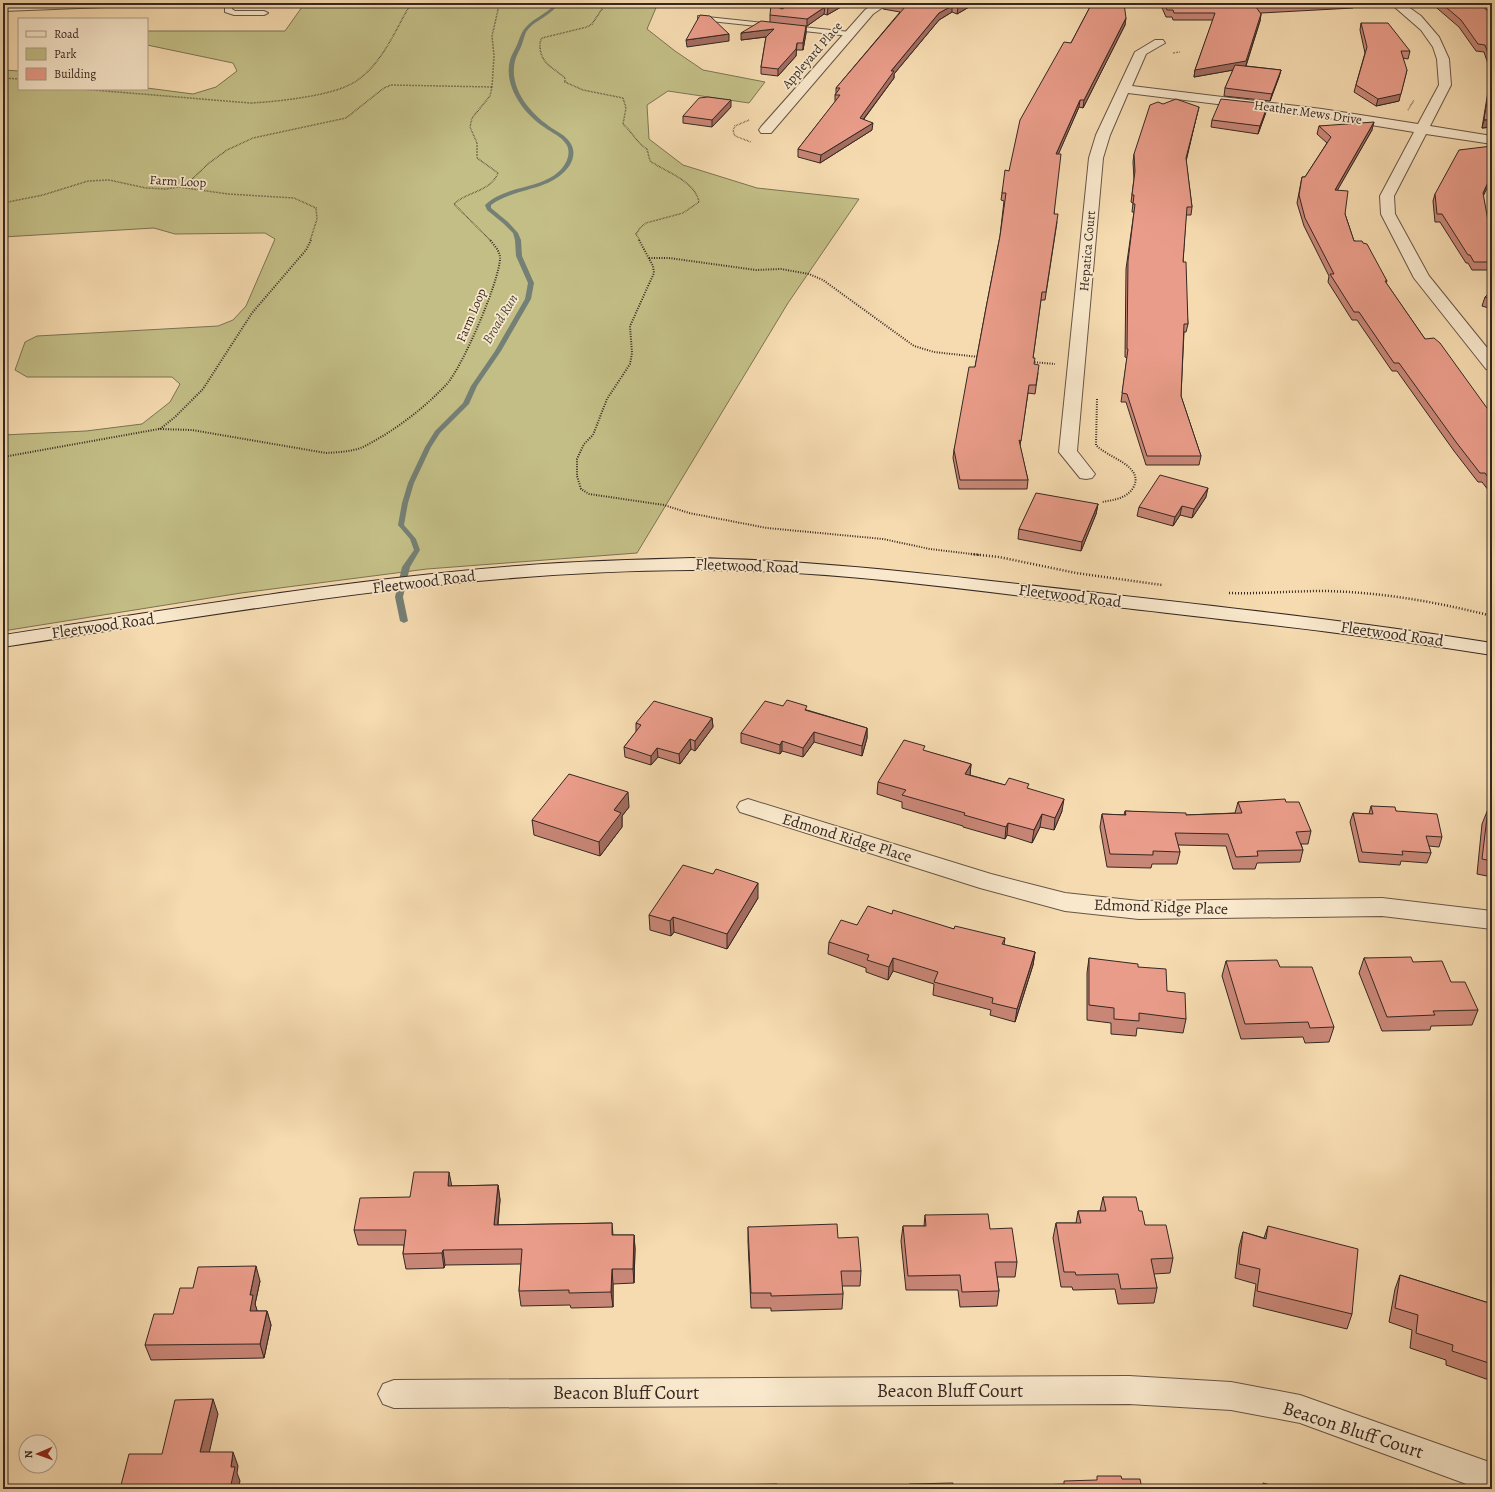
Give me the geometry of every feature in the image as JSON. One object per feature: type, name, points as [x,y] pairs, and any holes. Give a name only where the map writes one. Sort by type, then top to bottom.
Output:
[{"type":"street","name":"Appleyard Place","points":[[766,130],[869,12],[883,3]]},
{"type":"street","points":[[1396,3],[1423,24],[1433,36],[1444,60],[1445,84],[1387,196],[1388,214],[1422,278],[1492,365]]},
{"type":"street","name":"Hepatica Court","points":[[1086,474],[1068,452],[1096,158],[1103,135],[1141,52],[1164,48]]},
{"type":"street","name":"Heather Mews Drive","points":[[1124,89],[1322,112],[1492,140]]},
{"type":"street","points":[[1474,342],[1492,341]]},
{"type":"street","name":"Fleetwood Road","points":[[3,641],[387,586],[516,571],[586,567],[692,564],[771,566],[933,580],[1302,622],[1433,639],[1492,649]]},
{"type":"street","name":"Edmond Ridge Place","points":[[748,807],[988,882],[1065,902],[1139,910],[1382,907],[1492,920]]},
{"type":"street","name":"Beacon Bluff Court","points":[[394,1394],[1129,1390],[1231,1396],[1300,1409],[1492,1478]]},
{"type":"lane","points":[[3,9],[156,3]]},
{"type":"lane","points":[[225,3],[229,6],[228,10],[234,13],[264,13]]},
{"type":"lane","points":[[701,18],[850,34]]},
{"type":"path","points":[[92,90],[250,104],[335,91],[351,84],[375,65],[411,3]]},
{"type":"path","name":"Farm Loop","points":[[3,457],[159,429],[192,430],[326,453],[344,452],[364,446],[418,412],[436,396],[455,373],[486,310],[492,295],[500,258],[496,247],[454,204],[457,200],[486,187],[496,180],[498,173],[476,158],[477,143],[470,127],[472,118],[490,96],[492,87],[494,56],[492,36],[498,10],[497,3]]},
{"type":"path","points":[[601,3],[602,9],[592,24],[587,27],[542,38],[540,41],[541,55],[545,63],[561,74],[565,78],[565,82],[568,84],[583,90],[623,98],[626,104],[627,113],[623,124],[633,133],[639,144],[646,150],[650,161],[665,168],[695,190],[699,197],[699,202],[692,210],[682,214],[647,222],[638,229],[636,234],[637,239],[649,258],[653,266],[654,273],[643,294],[630,326],[632,353],[630,364],[607,399],[593,435],[584,444],[577,459],[577,476],[581,490],[589,494],[664,505],[689,513],[767,528],[883,539],[930,549],[1000,557],[1076,573],[1136,580],[1166,586]]},
{"type":"path","points":[[1164,48],[1180,52]]},
{"type":"path","points":[[3,78],[18,80]]},
{"type":"path","points":[[180,187],[195,177],[201,170],[227,150],[253,138],[346,118],[363,107],[384,88],[391,85],[492,87]]},
{"type":"path","points":[[1407,111],[1415,98]]},
{"type":"path","name":"Farm Loop","points":[[3,203],[43,195],[97,180],[109,180],[146,188],[166,189],[180,187],[228,194],[294,198],[316,208],[317,219],[314,233],[306,250],[252,313],[203,389],[175,417],[159,429]]},
{"type":"path","points":[[649,258],[668,258],[756,270],[781,269],[809,274],[823,280],[914,346],[934,352],[984,357]]},
{"type":"path","points":[[1030,362],[1076,366]]},
{"type":"path","points":[[1097,396],[1096,445],[1098,450],[1129,467],[1134,478],[1134,486],[1128,494],[1118,499],[1102,502]]},
{"type":"path","points":[[1223,592],[1324,591],[1378,595],[1434,602],[1492,616]]},
{"type":"green space","points":[[244,3],[658,3],[647,29],[675,51],[703,70],[765,82],[749,103],[668,91],[647,105],[649,139],[683,165],[757,188],[859,199],[788,303],[637,553],[427,569],[241,593],[3,631],[3,435],[86,431],[142,424],[170,402],[180,384],[172,377],[27,377],[15,370],[25,342],[37,336],[218,326],[233,320],[246,306],[275,239],[265,233],[175,234],[154,228],[3,237],[3,70],[18,71],[18,90],[148,90],[148,88],[193,94],[216,87],[237,71],[233,63],[148,45],[148,31],[285,31],[302,7],[245,6]]},
{"type":"building","points":[[793,3],[836,3],[828,8],[825,7],[807,19],[770,15],[771,4],[782,9]]},
{"type":"building","points":[[889,3],[965,3],[958,7],[952,6],[939,13],[891,71],[894,71],[860,118],[873,123],[821,155],[798,149],[840,95],[835,95],[840,88],[836,88],[905,7]]},
{"type":"building","points":[[1091,3],[1124,3],[1126,18],[1084,100],[1080,100],[1056,154],[1061,154],[1054,214],[1058,214],[1046,292],[1042,292],[1033,358],[1035,358],[1034,364],[1039,365],[1036,385],[1029,385],[1021,441],[1019,440],[1028,480],[960,480],[954,450],[969,367],[975,367],[1000,236],[1006,193],[1002,193],[1005,170],[1009,171],[1020,120],[1064,42],[1071,43]]},
{"type":"building","points":[[1164,3],[1321,3],[1256,7],[1261,14],[1246,61],[1195,70],[1215,13],[1174,13],[1173,10],[1167,10]]},
{"type":"building","points":[[1441,3],[1479,3],[1492,15],[1492,64],[1485,45],[1478,44],[1461,20]]},
{"type":"building","points":[[700,15],[710,16],[729,34],[686,40]]},
{"type":"building","points":[[761,21],[806,26],[803,43],[797,43],[796,49],[778,69],[761,67],[766,37],[774,29],[741,33]]},
{"type":"building","points":[[1361,23],[1388,23],[1410,51],[1401,51],[1407,70],[1401,94],[1378,99],[1356,85],[1367,47]]},
{"type":"building","points":[[1235,65],[1281,70],[1272,94],[1225,88]]},
{"type":"building","points":[[1492,69],[1492,119],[1484,120]]},
{"type":"building","points":[[708,97],[731,100],[712,120],[683,116],[699,98]]},
{"type":"building","points":[[1176,99],[1199,107],[1186,158],[1192,207],[1187,207],[1183,262],[1186,262],[1188,324],[1184,324],[1181,396],[1201,456],[1147,456],[1127,394],[1122,393],[1128,349],[1128,261],[1135,204],[1133,204],[1134,195],[1132,195],[1135,171],[1134,154],[1150,105],[1158,102],[1163,104]]},
{"type":"building","points":[[1221,99],[1268,104],[1260,126],[1212,120]]},
{"type":"building","points":[[1374,122],[1335,190],[1348,191],[1345,214],[1354,241],[1362,241],[1363,243],[1367,244],[1387,281],[1385,281],[1425,339],[1434,338],[1440,343],[1492,415],[1492,483],[1485,473],[1480,473],[1399,363],[1394,363],[1359,312],[1354,312],[1330,274],[1334,274],[1305,218],[1299,195],[1302,177],[1305,177],[1331,137],[1319,126]]},
{"type":"building","points":[[1492,146],[1492,174],[1483,193],[1492,243],[1492,262],[1474,262],[1442,214],[1437,214],[1435,194],[1459,150]]},
{"type":"building","points":[[1492,291],[1492,300],[1485,297]]},
{"type":"building","points":[[1160,475],[1208,488],[1194,509],[1182,506],[1175,517],[1139,507]]},
{"type":"building","points":[[1036,493],[1098,504],[1082,542],[1019,529]]},
{"type":"building","points":[[787,700],[807,706],[805,710],[867,728],[862,746],[814,732],[803,748],[782,741],[780,745],[741,733],[765,701],[783,706]]},
{"type":"building","points":[[654,701],[712,718],[695,741],[690,739],[679,754],[657,748],[651,756],[624,747],[641,725],[636,723]]},
{"type":"building","points":[[904,740],[925,746],[923,750],[971,764],[965,774],[1005,785],[1009,778],[1029,784],[1027,788],[1064,799],[1055,818],[1042,814],[1034,830],[1008,823],[1006,827],[964,815],[965,813],[902,795],[906,790],[878,782]]},
{"type":"building","points":[[569,774],[628,792],[614,810],[621,813],[599,842],[532,820]]},
{"type":"building","points":[[1285,799],[1286,802],[1299,802],[1311,831],[1296,832],[1303,850],[1257,851],[1258,856],[1236,857],[1228,834],[1175,833],[1180,852],[1153,851],[1153,855],[1110,854],[1102,814],[1126,815],[1125,811],[1186,813],[1186,815],[1242,813],[1238,802]]},
{"type":"building","points":[[1371,806],[1395,807],[1396,811],[1437,814],[1442,837],[1426,836],[1431,853],[1402,851],[1403,855],[1362,852],[1353,813],[1373,814]]},
{"type":"building","points":[[1488,809],[1492,810],[1492,861],[1482,859]]},
{"type":"building","points":[[683,865],[713,874],[716,869],[758,883],[727,934],[673,917],[670,921],[649,915]]},
{"type":"building","points":[[868,906],[892,914],[893,910],[954,929],[955,926],[1005,938],[1002,944],[1035,952],[1017,1009],[992,1003],[993,998],[934,982],[938,972],[893,958],[889,967],[867,960],[869,955],[829,942],[841,920],[857,925]]},
{"type":"building","points":[[1411,957],[1413,962],[1442,961],[1451,982],[1465,982],[1478,1010],[1433,1011],[1435,1015],[1387,1017],[1364,958]]},
{"type":"building","points":[[1089,958],[1138,964],[1138,967],[1166,969],[1167,991],[1185,993],[1186,1019],[1139,1013],[1139,1021],[1114,1019],[1114,1008],[1089,1005]]},
{"type":"building","points":[[1277,960],[1280,967],[1312,967],[1334,1027],[1310,1028],[1308,1022],[1245,1024],[1226,961]]},
{"type":"building","points":[[414,1172],[449,1172],[448,1186],[498,1185],[494,1225],[612,1223],[612,1235],[634,1235],[633,1269],[612,1269],[611,1292],[569,1293],[569,1290],[519,1291],[522,1249],[443,1250],[442,1253],[403,1254],[406,1230],[354,1230],[360,1198],[410,1197]]},
{"type":"building","points":[[1103,1197],[1136,1197],[1139,1211],[1142,1211],[1145,1225],[1166,1225],[1173,1258],[1151,1259],[1157,1288],[1121,1289],[1118,1274],[1076,1275],[1075,1272],[1064,1272],[1056,1223],[1081,1223],[1078,1211],[1106,1211]]},
{"type":"building","points":[[988,1214],[990,1229],[1012,1228],[1017,1262],[995,1262],[999,1291],[962,1292],[960,1275],[908,1276],[903,1226],[926,1226],[925,1215]]},
{"type":"building","points":[[837,1224],[838,1238],[858,1237],[861,1271],[841,1271],[843,1294],[771,1296],[771,1293],[751,1293],[748,1227]]},
{"type":"building","points":[[1268,1226],[1358,1249],[1352,1314],[1257,1291],[1260,1269],[1239,1264],[1243,1232],[1266,1239]]},
{"type":"building","points":[[256,1266],[250,1295],[253,1295],[250,1311],[267,1311],[260,1344],[145,1345],[154,1314],[173,1314],[180,1288],[193,1288],[198,1267]]},
{"type":"building","points":[[1400,1275],[1492,1304],[1492,1364],[1452,1351],[1453,1345],[1416,1333],[1418,1315],[1395,1308]]},
{"type":"building","points":[[213,1399],[200,1452],[233,1452],[231,1467],[235,1467],[230,1489],[120,1489],[129,1454],[162,1454],[175,1400]]},
{"type":"building","points":[[1097,1476],[1121,1476],[1122,1479],[1140,1479],[1142,1489],[1042,1489],[1041,1485],[1064,1484],[1064,1481],[1097,1480]]},
{"type":"building","points":[[953,1483],[954,1489],[855,1489],[855,1487],[909,1487],[909,1484]]},
{"type":"building","points":[[1263,1483],[1284,1489],[1263,1489]]},
{"type":"building","points":[[777,1484],[777,1489],[733,1489],[733,1485]]},
{"type":"building","points":[[588,1487],[588,1489],[543,1489],[544,1488]]},
{"type":"waterway","name":"Broad Run","points":[[404,621],[399,597],[406,567],[417,550],[413,539],[401,525],[405,503],[411,483],[428,447],[437,432],[466,404],[474,386],[498,351],[528,299],[531,283],[519,256],[518,240],[515,233],[506,223],[489,209],[488,205],[507,194],[552,179],[568,164],[571,157],[571,149],[567,141],[545,126],[525,106],[515,90],[511,72],[513,58],[525,31],[528,27],[552,10],[555,6],[554,3]]}]
